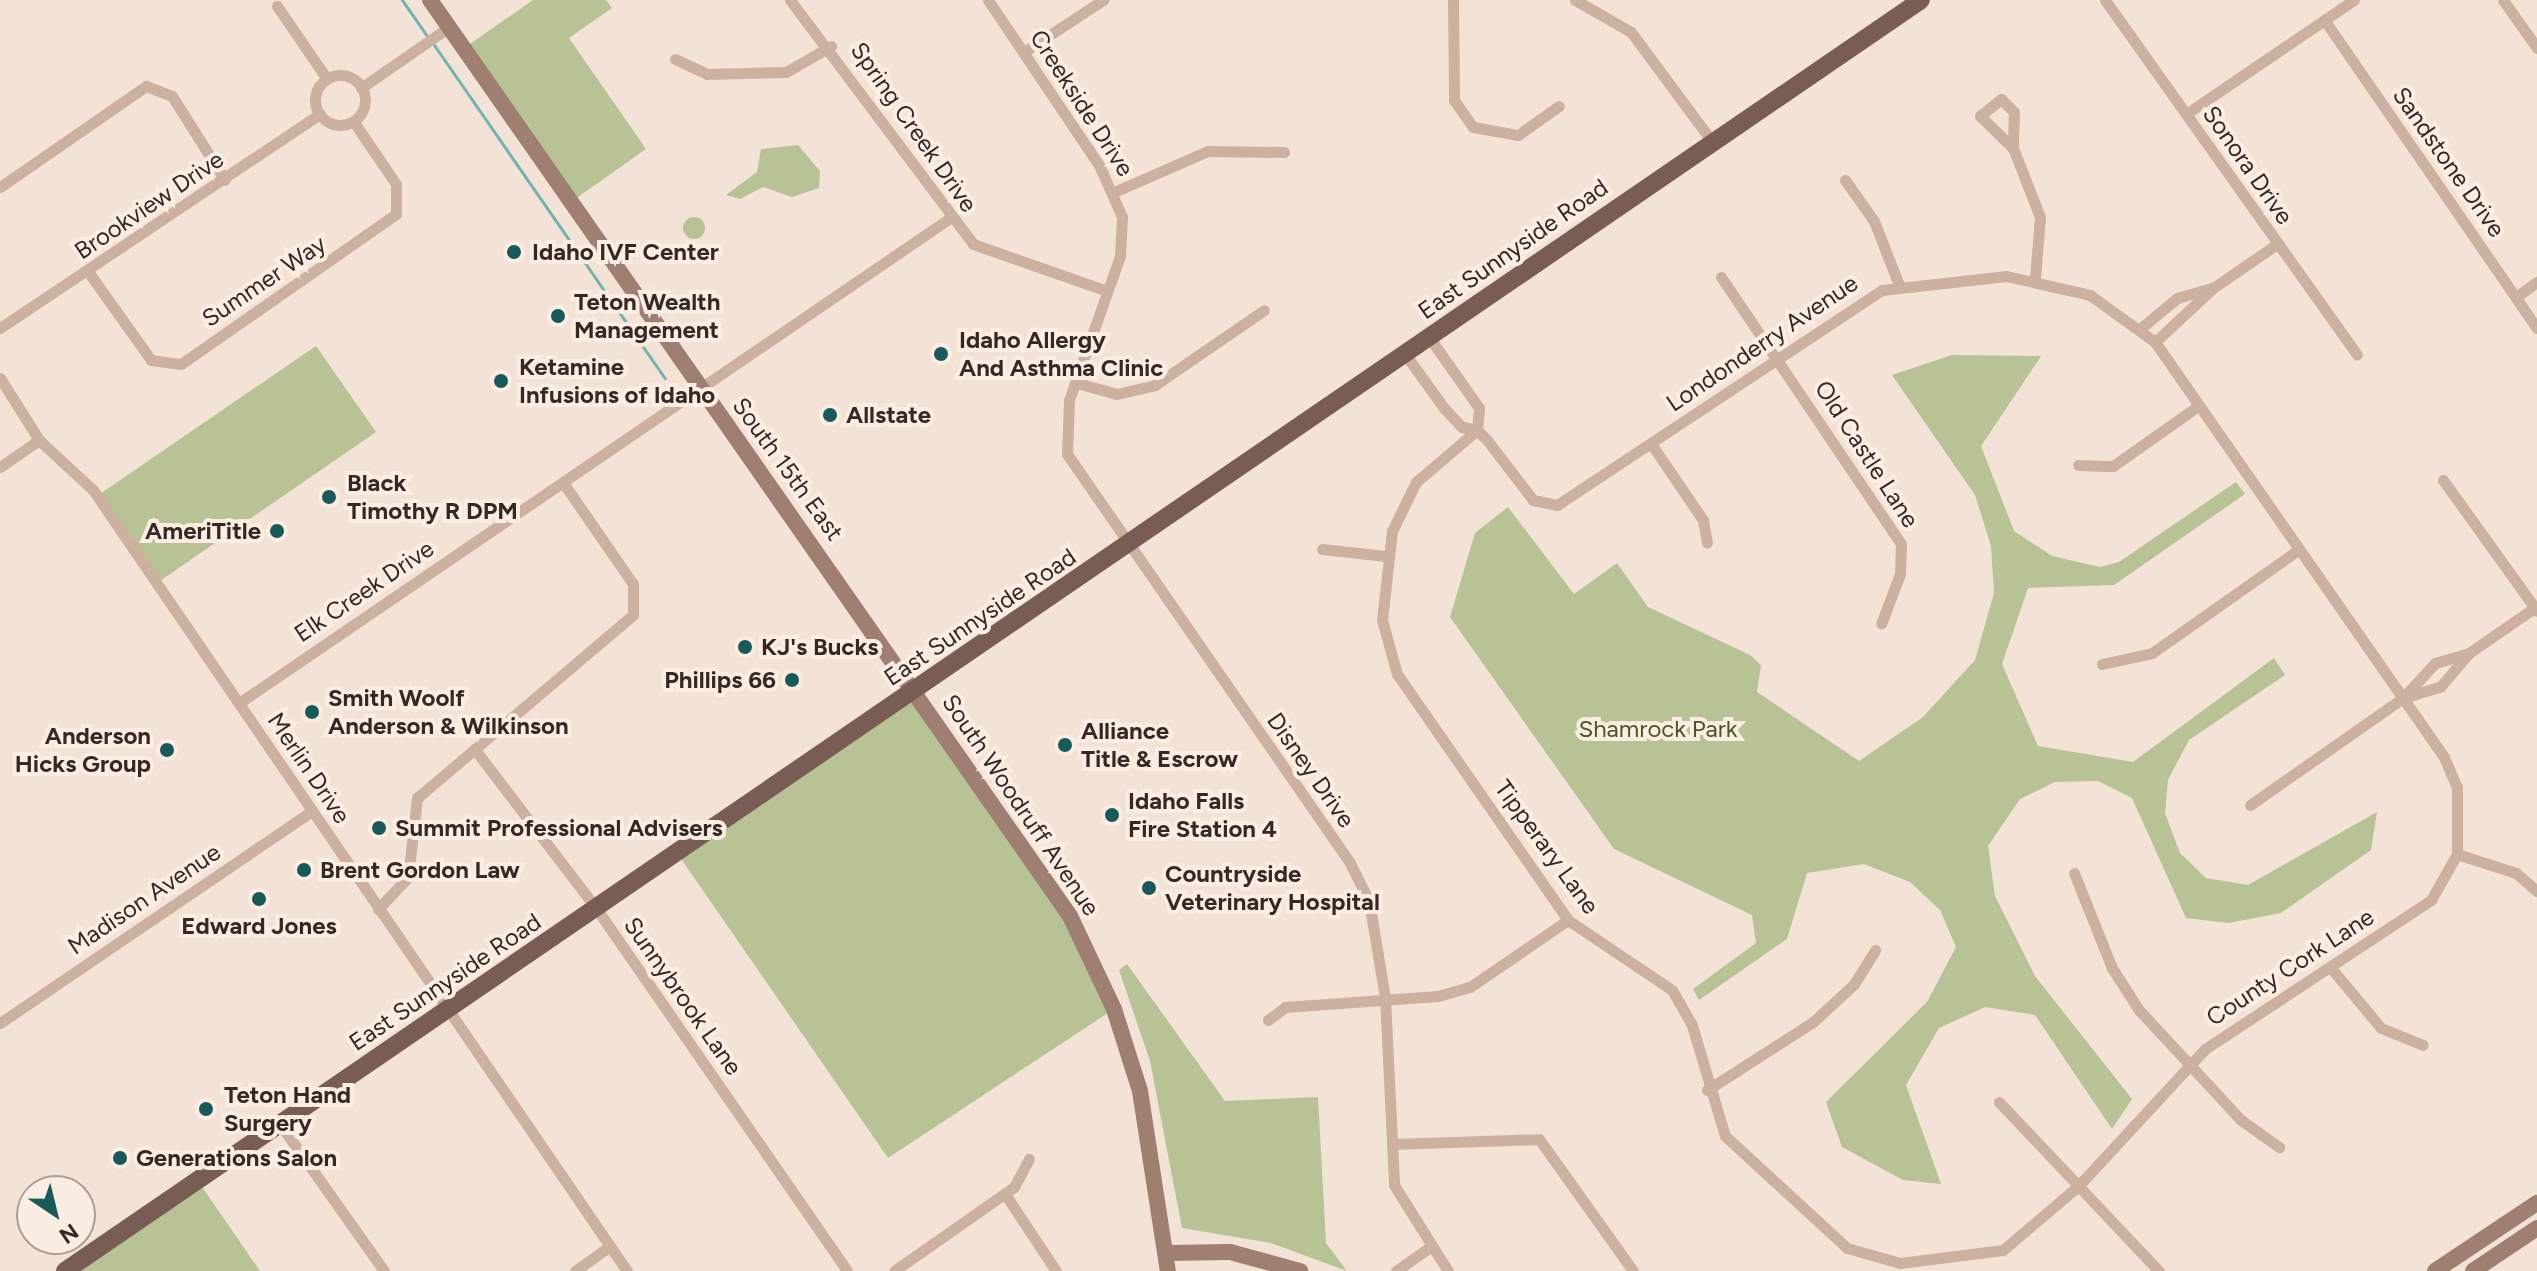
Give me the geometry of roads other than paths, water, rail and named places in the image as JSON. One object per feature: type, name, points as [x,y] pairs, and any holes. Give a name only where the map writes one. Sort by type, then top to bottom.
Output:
[{"type":"main road","name":"South 15th East","points":[[430,0],[443,31],[915,690]]},
{"type":"main road","name":"East Sunnyside Road","points":[[65,1271],[1128,545],[1711,140],[1921,0]]},
{"type":"main road","name":"South Woodruff Avenue","points":[[915,690],[1057,893],[1114,1009],[1143,1104],[1168,1253],[1168,1271]]},
{"type":"main road","points":[[2435,1271],[2537,1203]]},
{"type":"main road","points":[[2473,1271],[2537,1228]]},
{"type":"main road","points":[[1168,1253],[1230,1252],[1300,1271]]},
{"type":"street","name":"Spring Creek Drive","points":[[790,0],[831,46],[950,218],[999,257],[1107,291]]},
{"type":"street","name":"Creekside Drive","points":[[988,0],[1114,192],[1122,217],[1120,256],[1077,383],[1067,454],[1128,545]]},
{"type":"street","points":[[1024,52],[1103,0]]},
{"type":"street","points":[[1453,0],[1454,100],[1473,127],[1518,135],[1559,106]]},
{"type":"street","name":"Sonora Drive","points":[[2105,0],[2357,354]]},
{"type":"street","points":[[2186,114],[2354,0]]},
{"type":"street","points":[[2503,0],[2537,48]]},
{"type":"street","points":[[1581,1],[1631,32],[1711,140]]},
{"type":"street","points":[[277,6],[327,79]]},
{"type":"street","name":"Sandstone Drive","points":[[2325,21],[2537,328]]},
{"type":"street","points":[[361,88],[443,31]]},
{"type":"street","points":[[675,59],[707,74],[786,72],[831,46]]},
{"type":"street","points":[[342,75],[361,88],[363,110],[353,121],[339,125],[320,114],[317,91],[327,79],[342,75]]},
{"type":"street","points":[[0,187],[146,86],[172,96],[225,180]]},
{"type":"street","name":"Brookview Drive","points":[[0,328],[89,273],[320,114]]},
{"type":"street","name":"Summer Way","points":[[89,273],[151,360],[181,364],[396,214],[396,184],[353,121]]},
{"type":"street","points":[[2013,148],[2040,217],[2035,278]]},
{"type":"street","points":[[1114,192],[1208,151],[1284,152]]},
{"type":"street","points":[[1845,180],[1874,221],[1899,285]]},
{"type":"street","name":"Elk Creek Drive","points":[[239,703],[950,218]]},
{"type":"street","points":[[2155,342],[2213,288],[2277,244]]},
{"type":"street","name":"Old Castle Lane","points":[[1721,277],[1901,544],[1900,574],[1881,624]]},
{"type":"street","name":"Londonderry Avenue","points":[[1405,354],[1444,408],[1462,427],[1477,430],[1542,504],[1569,501],[1851,305],[1899,285],[2035,278],[2090,295],[2141,328],[2155,342],[2403,698]]},
{"type":"street","points":[[2516,297],[2537,282]]},
{"type":"street","points":[[2141,328],[2177,298],[2213,288]]},
{"type":"street","points":[[1077,383],[1138,392],[1264,310]]},
{"type":"street","name":"Londonderry Avenue","points":[[1429,337],[1479,408],[1477,430]]},
{"type":"street","name":"Merlin Drive","points":[[0,378],[39,440],[93,490],[627,1271]]},
{"type":"street","points":[[2078,465],[2113,466],[2198,406]]},
{"type":"street","name":"Tipperary Lane","points":[[1477,430],[1416,482],[1386,556],[1383,635],[1397,674],[1568,920],[1672,990],[1692,1025],[1707,1090],[1725,1136],[1832,1241],[1900,1263],[1929,1267]]},
{"type":"street","points":[[0,467],[39,440]]},
{"type":"street","points":[[1652,445],[1703,520],[1707,543]]},
{"type":"street","points":[[2403,698],[2440,687],[2469,653],[2536,608],[2443,480]]},
{"type":"street","points":[[378,909],[408,877],[417,798],[633,615],[633,584],[564,484]]},
{"type":"street","name":"Disney Drive","points":[[1128,545],[1355,871],[1378,936],[1398,1199],[1448,1271]]},
{"type":"street","points":[[1322,549],[1386,556]]},
{"type":"street","points":[[2102,664],[2152,653],[2298,550]]},
{"type":"street","points":[[2250,805],[2403,698],[2435,663],[2469,653]]},
{"type":"street","name":"County Cork Lane","points":[[1929,1267],[2003,1250],[2077,1187],[2189,1067],[2256,1010],[2331,968],[2431,900],[2457,854],[2457,787],[2403,698]]},
{"type":"street","name":"Sunnybrook Lane","points":[[476,751],[596,908],[847,1271]]},
{"type":"street","name":"Madison Avenue","points":[[0,1023],[312,811]]},
{"type":"street","points":[[2457,854],[2516,873],[2537,891]]},
{"type":"street","points":[[2074,873],[2119,980],[2189,1067],[2279,1147]]},
{"type":"street","points":[[1268,1020],[1285,1007],[1470,987],[1568,920]]},
{"type":"street","points":[[1707,1090],[1823,1013],[1854,984],[1875,950]]},
{"type":"street","points":[[2331,968],[2381,1028],[2423,1045]]},
{"type":"street","points":[[1999,1102],[2159,1271]]},
{"type":"street","points":[[280,1124],[384,1271]]},
{"type":"street","points":[[1392,1144],[1539,1139],[1633,1271]]},
{"type":"street","points":[[894,1271],[1005,1194],[1029,1159]]},
{"type":"street","points":[[1005,1194],[1056,1271]]},
{"type":"street","points":[[575,1271],[610,1246]]},
{"type":"street","points":[[1396,1271],[1430,1247]]},
{"type":"waterway","points":[[402,0],[427,36]]},
{"type":"waterway","points":[[432,42],[665,378]]},
{"type":"place","name":"Idaho IVF Center","points":[[514,252]]},
{"type":"place","name":"Teton Wealth Management","points":[[558,316]]},
{"type":"place","name":"Idaho Allergy And Asthma Clinic","points":[[941,354]]},
{"type":"place","name":"Ketamine Infusions of Idaho","points":[[501,381]]},
{"type":"place","name":"Allstate","points":[[830,415]]},
{"type":"place","name":"Black Timothy R DPM","points":[[329,497]]},
{"type":"place","name":"AmeriTitle","points":[[277,531]]},
{"type":"place","name":"KJ's Bucks","points":[[745,647]]},
{"type":"place","name":"Phillips 66","points":[[792,680]]},
{"type":"place","name":"Smith Woolf Anderson & Wilkinson","points":[[312,712]]},
{"type":"place","name":"Alliance Title & Escrow","points":[[1065,745]]},
{"type":"place","name":"Anderson Hicks Group","points":[[167,750]]},
{"type":"place","name":"Idaho Falls Fire Station 4","points":[[1112,815]]},
{"type":"place","name":"Summit Professional Advisers","points":[[379,828]]},
{"type":"place","name":"Brent Gordon Law","points":[[304,870]]},
{"type":"place","name":"Countryside Veterinary Hospital","points":[[1149,888]]},
{"type":"place","name":"Edward Jones","points":[[259,899]]},
{"type":"place","name":"Teton Hand Surgery","points":[[206,1109]]},
{"type":"place","name":"Generations Salon","points":[[120,1158]]},
{"type":"park label","name":"Shamrock Park","points":[[1658,729]]}]
